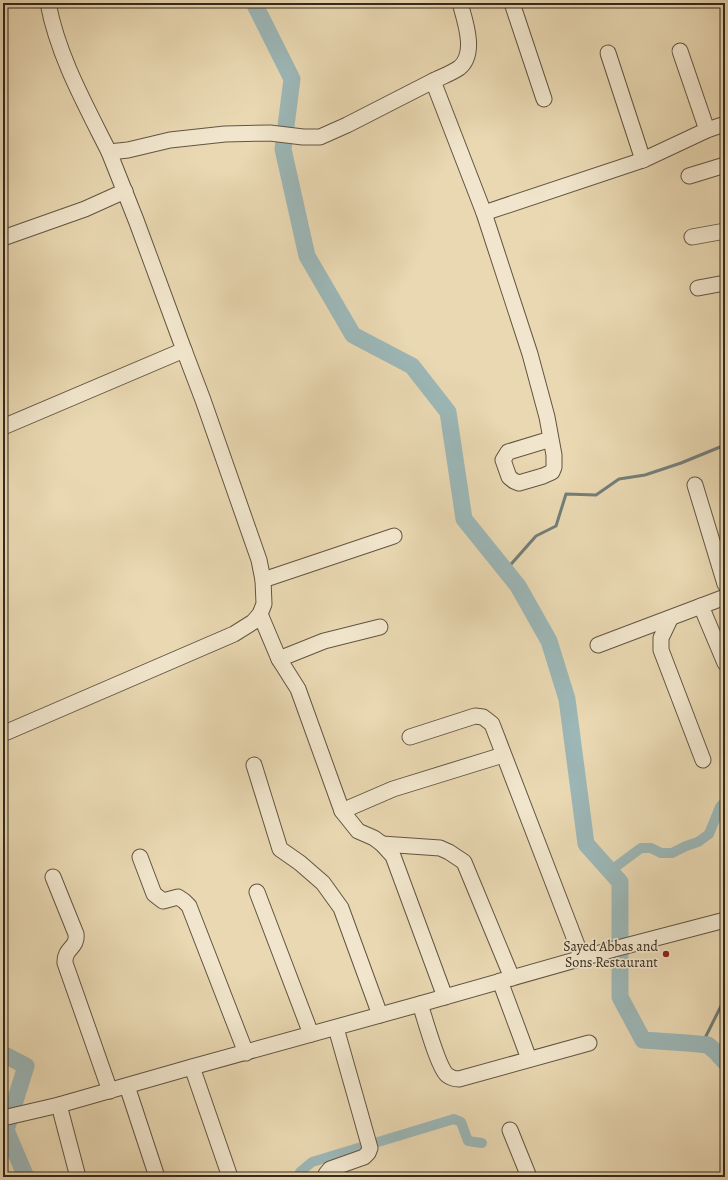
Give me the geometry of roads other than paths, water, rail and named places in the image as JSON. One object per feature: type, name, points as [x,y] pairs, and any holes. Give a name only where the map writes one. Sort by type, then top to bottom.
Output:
[{"type":"street","points":[[7,732],[234,634],[254,622],[260,614],[264,604],[263,580],[259,560],[203,400],[125,191],[109,152],[64,59],[50,15],[48,3]]},
{"type":"street","points":[[109,152],[128,150],[170,140],[225,134],[270,133],[320,137],[354,122],[459,68],[468,55],[468,33],[460,3]]},
{"type":"street","points":[[512,3],[544,98]]},
{"type":"street","points":[[680,51],[707,130]]},
{"type":"street","points":[[608,53],[643,160]]},
{"type":"street","points":[[433,81],[484,213],[530,354],[543,399],[551,439]]},
{"type":"street","points":[[484,213],[643,160],[707,130],[725,124]]},
{"type":"street","points":[[689,176],[725,165]]},
{"type":"street","points":[[3,238],[85,209],[125,191]]},
{"type":"street","points":[[692,237],[725,231]]},
{"type":"street","points":[[698,288],[725,283]]},
{"type":"street","points":[[3,427],[184,350]]},
{"type":"street","points":[[694,485],[725,584]]},
{"type":"street","points":[[263,580],[394,536]]},
{"type":"street","points":[[598,645],[725,597]]},
{"type":"street","points":[[701,606],[725,663]]},
{"type":"street","points":[[260,614],[279,659],[298,689],[342,811],[358,831],[374,838],[393,856],[445,997]]},
{"type":"street","points":[[670,619],[660,638],[661,650],[703,760]]},
{"type":"street","points":[[279,659],[324,641],[380,627]]},
{"type":"street","points":[[410,737],[475,716],[483,717],[492,724],[582,958]]},
{"type":"street","points":[[342,811],[393,789],[503,755]]},
{"type":"street","points":[[254,765],[280,849],[324,882],[341,908],[380,1015]]},
{"type":"street","points":[[382,844],[440,848],[464,862],[506,979],[528,1059]]},
{"type":"street","points":[[140,857],[154,894],[163,900],[178,897],[189,906],[246,1052]]},
{"type":"street","points":[[54,877],[76,934],[76,941],[66,954],[65,963],[110,1091]]},
{"type":"street","points":[[257,892],[311,1034]]},
{"type":"street","points":[[8,1117],[110,1091],[506,979],[725,920]]},
{"type":"street","points":[[420,1004],[439,1064],[447,1075],[454,1079],[459,1079],[589,1043]]},
{"type":"street","points":[[326,1177],[326,1174],[330,1169],[364,1157],[370,1148],[336,1028]]},
{"type":"street","points":[[192,1067],[230,1177]]},
{"type":"street","points":[[128,1086],[157,1177]]},
{"type":"street","points":[[59,1105],[78,1177]]},
{"type":"street","points":[[510,1130],[529,1177]]},
{"type":"waterway","points":[[254,3],[292,79],[283,149],[307,256],[353,335],[412,366],[448,412],[464,519],[518,586],[549,641],[567,699],[586,844],[620,882],[620,997],[643,1040],[708,1045],[725,1062]]},
{"type":"waterway","points":[[505,571],[536,536],[556,526],[566,494],[596,495],[619,479],[645,475],[681,463],[725,445]]},
{"type":"waterway","points":[[610,871],[641,848],[651,848],[661,853],[672,853],[698,842],[709,834],[720,807],[725,801]]},
{"type":"waterway","points":[[702,1044],[725,1001]]},
{"type":"waterway","points":[[3,1054],[26,1066],[6,1130],[26,1177]]},
{"type":"waterway","points":[[299,1177],[300,1172],[312,1162],[454,1119],[461,1122],[468,1141],[482,1143]]},
{"type":"place","name":"Sayed Abbas and Sons Restaurant","points":[[666,954]]}]
